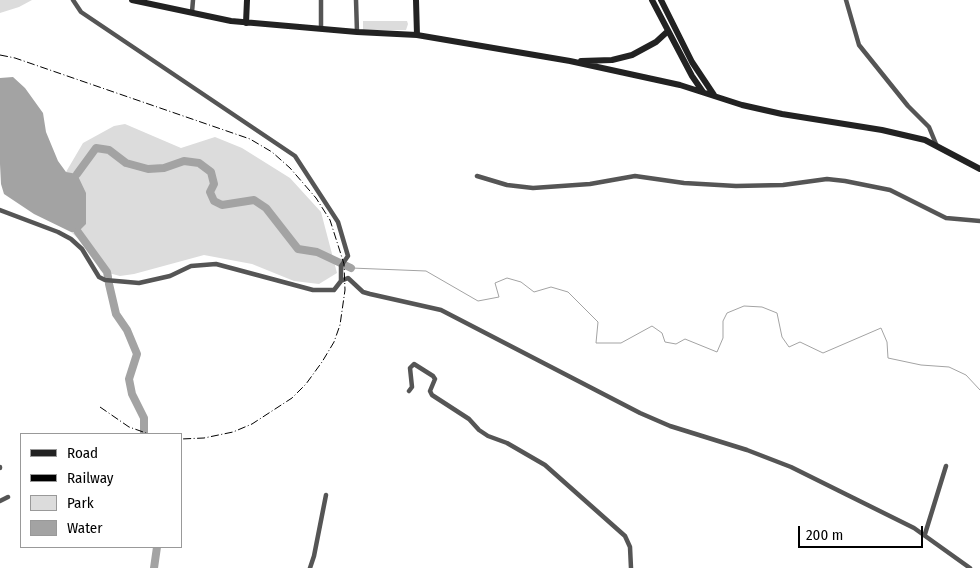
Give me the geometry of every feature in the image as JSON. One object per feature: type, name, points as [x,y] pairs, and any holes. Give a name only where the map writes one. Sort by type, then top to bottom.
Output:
[{"type":"main road","points":[[132,0],[147,1],[246,23],[321,30],[417,35],[570,62],[703,92],[782,114],[882,130],[936,144],[980,168]]},
{"type":"main road","points":[[246,23],[247,0]]},
{"type":"main road","points":[[416,0],[417,35]]},
{"type":"main road","points":[[652,0],[692,76],[703,92]]},
{"type":"main road","points":[[661,0],[692,62],[714,95]]},
{"type":"main road","points":[[570,62],[612,60],[632,55],[656,42],[668,31]]},
{"type":"street","points":[[73,0],[81,12],[295,156],[338,222],[348,256],[341,266],[341,281]]},
{"type":"street","points":[[192,12],[193,0]]},
{"type":"street","points":[[321,0],[321,30]]},
{"type":"street","points":[[356,0],[357,32]]},
{"type":"street","points":[[846,0],[855,35],[862,50],[908,106],[929,127],[936,144]]},
{"type":"street","points":[[477,176],[507,185],[533,188],[590,184],[635,176],[684,183],[736,186],[783,184],[827,179],[890,190],[946,218],[980,221]]},
{"type":"street","points":[[0,210],[58,232],[71,239],[82,249],[100,277],[112,281],[139,283],[170,276],[191,266],[208,264],[251,272],[284,284],[313,290],[334,290],[341,281],[348,278],[363,292],[451,314],[499,342],[670,426],[726,443],[791,468],[925,534],[970,568]]},
{"type":"street","points":[[409,391],[412,387],[410,368],[414,364],[433,376],[435,380],[430,391],[432,395],[469,419],[479,430],[488,436],[515,447],[546,465],[625,536],[630,547],[631,568]]},
{"type":"street","points":[[925,534],[946,466]]},
{"type":"street","points":[[310,568],[326,494]]},
{"type":"street","points":[[0,501],[8,497]]},
{"type":"green space","points":[[0,0],[32,0],[19,7],[0,13]]},
{"type":"green space","points":[[363,21],[407,21],[408,24],[406,30],[363,30]]},
{"type":"green space","points":[[125,124],[181,148],[215,137],[242,148],[290,178],[321,212],[337,273],[319,284],[294,281],[252,264],[204,255],[134,274],[120,276],[101,271],[89,249],[71,232],[78,232],[66,172],[83,143],[114,126]]},
{"type":"water","points":[[13,77],[25,88],[43,113],[46,132],[58,161],[66,172],[77,174],[86,193],[86,224],[78,232],[71,232],[34,214],[4,194],[1,184],[0,164],[0,78]]},
{"type":"waterway","points":[[77,174],[96,148],[109,150],[126,163],[148,169],[164,168],[184,161],[199,163],[211,172],[214,184],[210,192],[214,201],[222,205],[254,200],[266,208],[298,249],[317,252],[351,268]]},
{"type":"waterway","points":[[78,232],[107,272],[108,277]]},
{"type":"waterway","points":[[351,268],[426,271],[478,301],[499,297],[495,283],[507,278],[521,282],[534,292],[551,287],[568,292],[598,322],[596,343],[621,343],[652,326],[662,333],[665,342],[676,344],[685,339],[717,352],[723,338],[723,321],[727,313],[744,306],[762,307],[777,313],[782,337],[789,347],[800,342],[823,353],[881,328],[887,342],[888,358],[921,365],[949,367],[966,375],[980,390]]},
{"type":"waterway","points":[[109,284],[116,314],[127,330],[137,354],[129,379],[132,394],[144,418],[144,433]]},
{"type":"waterway","points":[[154,568],[157,548]]},
{"type":"railway","points":[[0,55],[15,58],[250,139],[272,152],[290,168],[316,198],[330,220],[344,264],[345,290],[340,325],[334,342],[322,362],[306,384],[292,398],[252,424],[233,432],[204,438],[182,439]]},
{"type":"railway","points":[[100,407],[129,427],[146,433]]}]
